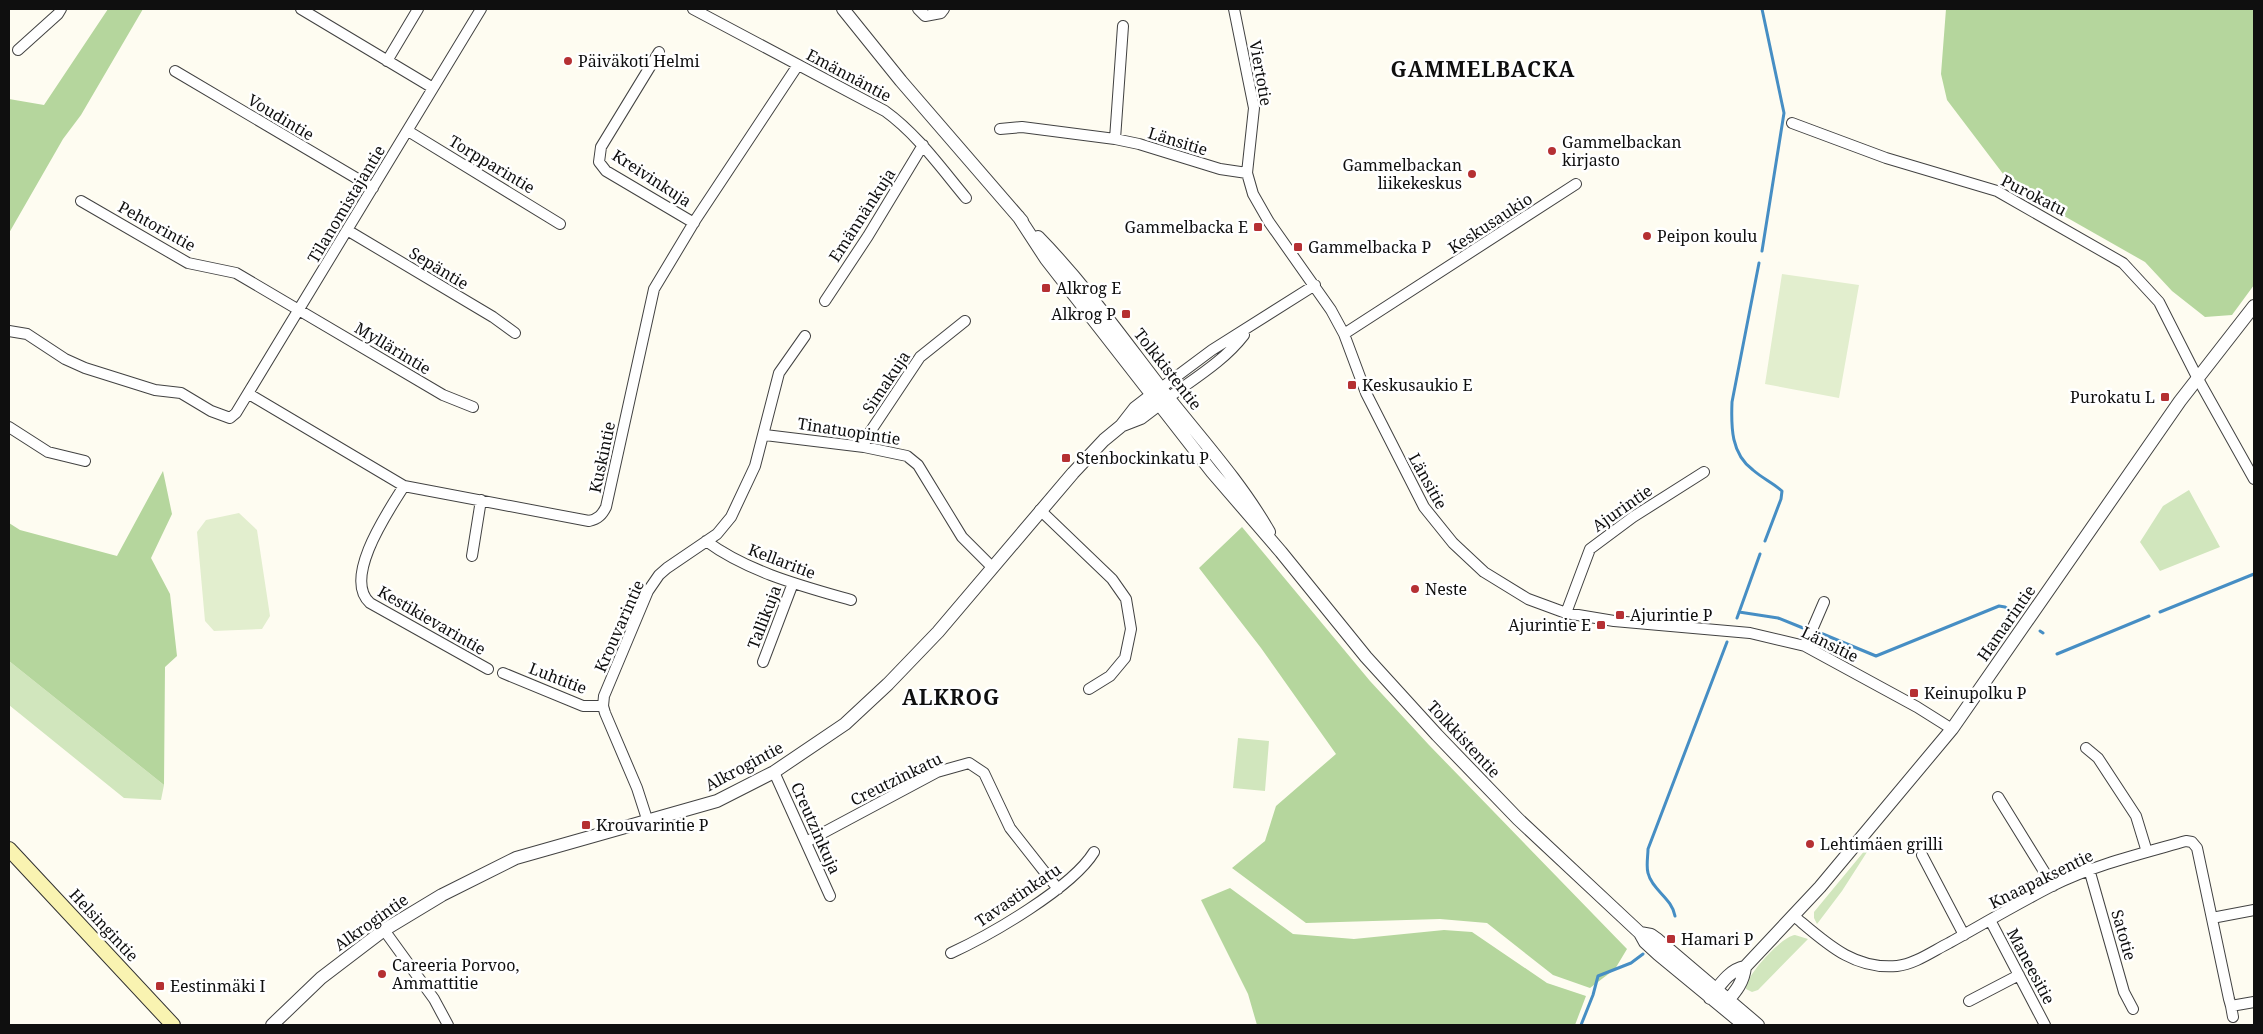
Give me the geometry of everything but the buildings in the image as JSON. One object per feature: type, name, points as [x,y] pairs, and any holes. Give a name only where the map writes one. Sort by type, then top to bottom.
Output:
[{"type":"main road","name":"Helsingintie","points":[[9,848],[174,1025]]},
{"type":"street","points":[[18,50],[58,14],[61,9]]},
{"type":"street","points":[[387,61],[418,9]]},
{"type":"street","name":"Tilanomistajantie","points":[[9,331],[27,334],[65,359],[84,368],[155,390],[181,394],[224,417],[230,418],[236,413],[249,394],[481,9]]},
{"type":"street","name":"Emännäntie","points":[[693,9],[884,111],[897,120],[923,145],[966,198]]},
{"type":"street","name":"Tolkkistentie","points":[[843,9],[901,81],[1097,304],[1229,493],[1281,552],[1366,657],[1437,736],[1524,826],[1640,933],[1651,935],[1658,940],[1713,994],[1758,1025]]},
{"type":"street","points":[[918,9],[925,16],[941,13],[944,9]]},
{"type":"street","name":"Viertotie","points":[[1234,9],[1254,108],[1247,173]]},
{"type":"street","points":[[306,10],[433,88]]},
{"type":"street","points":[[1115,139],[1123,26]]},
{"type":"street","name":"Kreivinkuja","points":[[659,52],[601,147],[599,162],[606,171],[694,223]]},
{"type":"street","name":"Kuskintie","points":[[249,394],[404,486],[589,522],[603,514],[654,289],[694,223],[798,65]]},
{"type":"street","name":"Voudintie","points":[[175,71],[373,188]]},
{"type":"street","name":"Purokatu","points":[[1792,124],[1886,158],[1996,191],[2123,263],[2159,302],[2198,379],[2250,461],[2254,479]]},
{"type":"street","name":"Länsitie","points":[[1000,129],[1022,127],[1115,139],[1139,144],[1220,169],[1247,173],[1253,194],[1264,214],[1315,285],[1344,334],[1366,393],[1424,507],[1453,543],[1484,572],[1528,599],[1566,613],[1614,620],[1750,633],[1805,646],[1917,707],[1952,729]]},
{"type":"street","name":"Torpparintie","points":[[408,131],[560,224]]},
{"type":"street","name":"Emännänkuja","points":[[825,301],[868,236],[923,145]]},
{"type":"street","name":"Keskusaukio","points":[[1344,334],[1576,184]]},
{"type":"street","name":"Pehtorintie","points":[[81,201],[188,263],[236,273],[300,310]]},
{"type":"street","name":"Sepäntie","points":[[347,230],[493,317],[515,333]]},
{"type":"street","points":[[1160,396],[1219,361],[1249,329],[1315,285]]},
{"type":"street","name":"Hamarintie","points":[[1725,1004],[1744,979],[1746,967],[1794,916],[1862,838],[1952,729],[2180,400],[2254,306]]},
{"type":"street","name":"Myllärintie","points":[[300,310],[443,396],[473,407]]},
{"type":"street","name":"Simakuja","points":[[864,447],[866,438],[920,357],[965,321]]},
{"type":"street","name":"Krouvarintie","points":[[603,706],[604,696],[651,586],[667,568],[725,526],[738,504],[750,480],[765,434],[779,373],[805,336]]},
{"type":"street","name":"Alkrogintie","points":[[272,1025],[321,978],[384,930],[442,894],[516,858],[717,801],[774,772],[846,724],[938,632],[1079,466],[1121,426],[1141,418],[1160,396]]},
{"type":"street","points":[[9,427],[48,452],[84,461]]},
{"type":"street","name":"Tinatuopintie","points":[[765,434],[864,447],[898,453],[912,459],[962,536],[992,567]]},
{"type":"street","name":"Ajurintie","points":[[1566,613],[1590,549],[1633,517],[1704,472]]},
{"type":"street","name":"Kestikievarintie","points":[[404,486],[376,533],[360,578],[361,593],[370,603],[488,669]]},
{"type":"street","points":[[472,556],[481,500]]},
{"type":"street","points":[[1040,510],[1112,579],[1126,599],[1131,629],[1125,658],[1110,676],[1089,689]]},
{"type":"street","name":"Kellaritie","points":[[706,541],[725,555],[793,583],[851,600]]},
{"type":"street","name":"Tallikuja","points":[[763,662],[793,583]]},
{"type":"street","points":[[1805,646],[1824,602]]},
{"type":"street","name":"Luhtitie","points":[[503,673],[582,706],[603,706]]},
{"type":"street","points":[[603,706],[634,780],[648,822]]},
{"type":"street","points":[[2086,748],[2098,758],[2136,816],[2146,852]]},
{"type":"street","name":"Creutzinkatu","points":[[806,842],[937,772],[969,763],[984,773],[1010,828],[1058,889]]},
{"type":"street","name":"Creutzinkuja","points":[[774,772],[830,896]]},
{"type":"street","points":[[1998,797],[2053,886]]},
{"type":"street","name":"Knaapaksentie","points":[[1794,916],[1834,950],[1861,962],[1897,966],[1964,935],[2053,886],[2089,869],[2186,841],[2192,842],[2197,848],[2233,1017]]},
{"type":"street","name":"Tavastinkatu","points":[[951,953],[975,942],[1058,889],[1087,864],[1094,852]]},
{"type":"street","points":[[1922,855],[1964,935]]},
{"type":"street","name":"Satotie","points":[[2089,869],[2124,992],[2133,1009]]},
{"type":"street","points":[[2212,918],[2254,910]]},
{"type":"street","name":"Maneesitie","points":[[1990,920],[2045,1025]]},
{"type":"street","points":[[384,930],[434,999],[448,1025]]},
{"type":"street","name":"Hamarintie","points":[[1713,994],[1736,969],[1746,967]]},
{"type":"street","points":[[1969,1001],[2019,975]]},
{"type":"street","points":[[2231,1006],[2254,1002]]},
{"type":"street","name":"Tolkkistentie","points":[[1725,1004],[1744,1025]]},
{"type":"green space","points":[[108,9],[143,9],[81,115],[63,139],[9,233],[9,99],[44,105]]},
{"type":"green space","points":[[1946,9],[2254,9],[2254,285],[2232,315],[2205,317],[2172,291],[2145,262],[2013,187],[1947,100],[1941,74]]},
{"type":"green space","points":[[1782,274],[1859,285],[1839,398],[1765,384]]},
{"type":"green space","points":[[163,471],[172,514],[151,558],[170,594],[177,656],[165,667],[164,785],[9,661],[9,523],[20,530],[117,556]]},
{"type":"green space","points":[[2189,490],[2220,547],[2160,571],[2140,542],[2163,506]]},
{"type":"green space","points":[[239,513],[257,530],[270,616],[262,629],[214,631],[205,621],[197,532],[206,520]]},
{"type":"green space","points":[[1242,527],[1370,681],[1429,745],[1627,949],[1615,969],[1590,988],[1553,975],[1487,923],[1440,919],[1306,923],[1232,868],[1265,841],[1276,806],[1336,754],[1261,648],[1199,568]]},
{"type":"green space","points":[[9,661],[164,785],[161,800],[124,798],[9,705]]},
{"type":"green space","points":[[1238,738],[1269,741],[1265,791],[1233,788]]},
{"type":"green space","points":[[1866,849],[1867,852],[1842,891],[1817,924],[1814,912]]},
{"type":"green space","points":[[1230,888],[1293,934],[1354,939],[1444,930],[1472,932],[1547,983],[1586,996],[1575,1025],[1257,1025],[1248,994],[1201,900]]},
{"type":"green space","points":[[1795,935],[1808,939],[1758,990],[1752,992],[1746,989],[1751,975],[1765,957],[1782,942]]},
{"type":"waterway","points":[[1762,9],[1784,113],[1762,251]]},
{"type":"waterway","points":[[1759,263],[1732,402],[1732,430],[1736,448],[1746,464],[1782,491],[1781,499],[1765,541]]},
{"type":"waterway","points":[[1737,618],[1760,554]]},
{"type":"waterway","points":[[2160,612],[2254,574]]},
{"type":"waterway","points":[[1818,632],[1876,656],[1999,606],[2005,607],[2012,612]]},
{"type":"waterway","points":[[1739,612],[1778,618],[1803,628]]},
{"type":"waterway","points":[[2057,654],[2149,616]]},
{"type":"waterway","points":[[1675,916],[1670,904],[1650,879],[1647,867],[1648,849],[1727,642]]},
{"type":"waterway","points":[[1581,1025],[1593,995],[1598,976],[1631,963],[1643,954]]},
{"type":"place","name":"Päiväkoti Helmi","points":[[568,61]]},
{"type":"place","name":"Gammelbackan kirjasto","points":[[1552,151]]},
{"type":"place","name":"Gammelbackan liikekeskus","points":[[1472,174]]},
{"type":"place","name":"Gammelbacka E","points":[[1258,227]]},
{"type":"place","name":"Peipon koulu","points":[[1647,236]]},
{"type":"place","name":"Gammelbacka P","points":[[1298,247]]},
{"type":"place","name":"Alkrog E","points":[[1046,288]]},
{"type":"place","name":"Alkrog P","points":[[1126,314]]},
{"type":"place","name":"Keskusaukio E","points":[[1352,385]]},
{"type":"place","name":"Purokatu L","points":[[2165,397]]},
{"type":"place","name":"Stenbockinkatu P","points":[[1066,458]]},
{"type":"place","name":"Neste","points":[[1415,589]]},
{"type":"place","name":"Ajurintie P","points":[[1620,615]]},
{"type":"place","name":"Ajurintie E","points":[[1601,625]]},
{"type":"place","name":"Keinupolku P","points":[[1914,693]]},
{"type":"place","name":"Krouvarintie P","points":[[586,825]]},
{"type":"place","name":"Lehtimäen grilli","points":[[1810,844]]},
{"type":"place","name":"Hamari P","points":[[1671,939]]},
{"type":"place","name":"Careeria Porvoo, Ammattitie","points":[[382,974]]},
{"type":"place","name":"Eestinmäki I","points":[[160,986]]},
{"type":"district","name":"GAMMELBACKA","points":[[1483,69]]},
{"type":"district","name":"ALKROG","points":[[951,697]]}]
